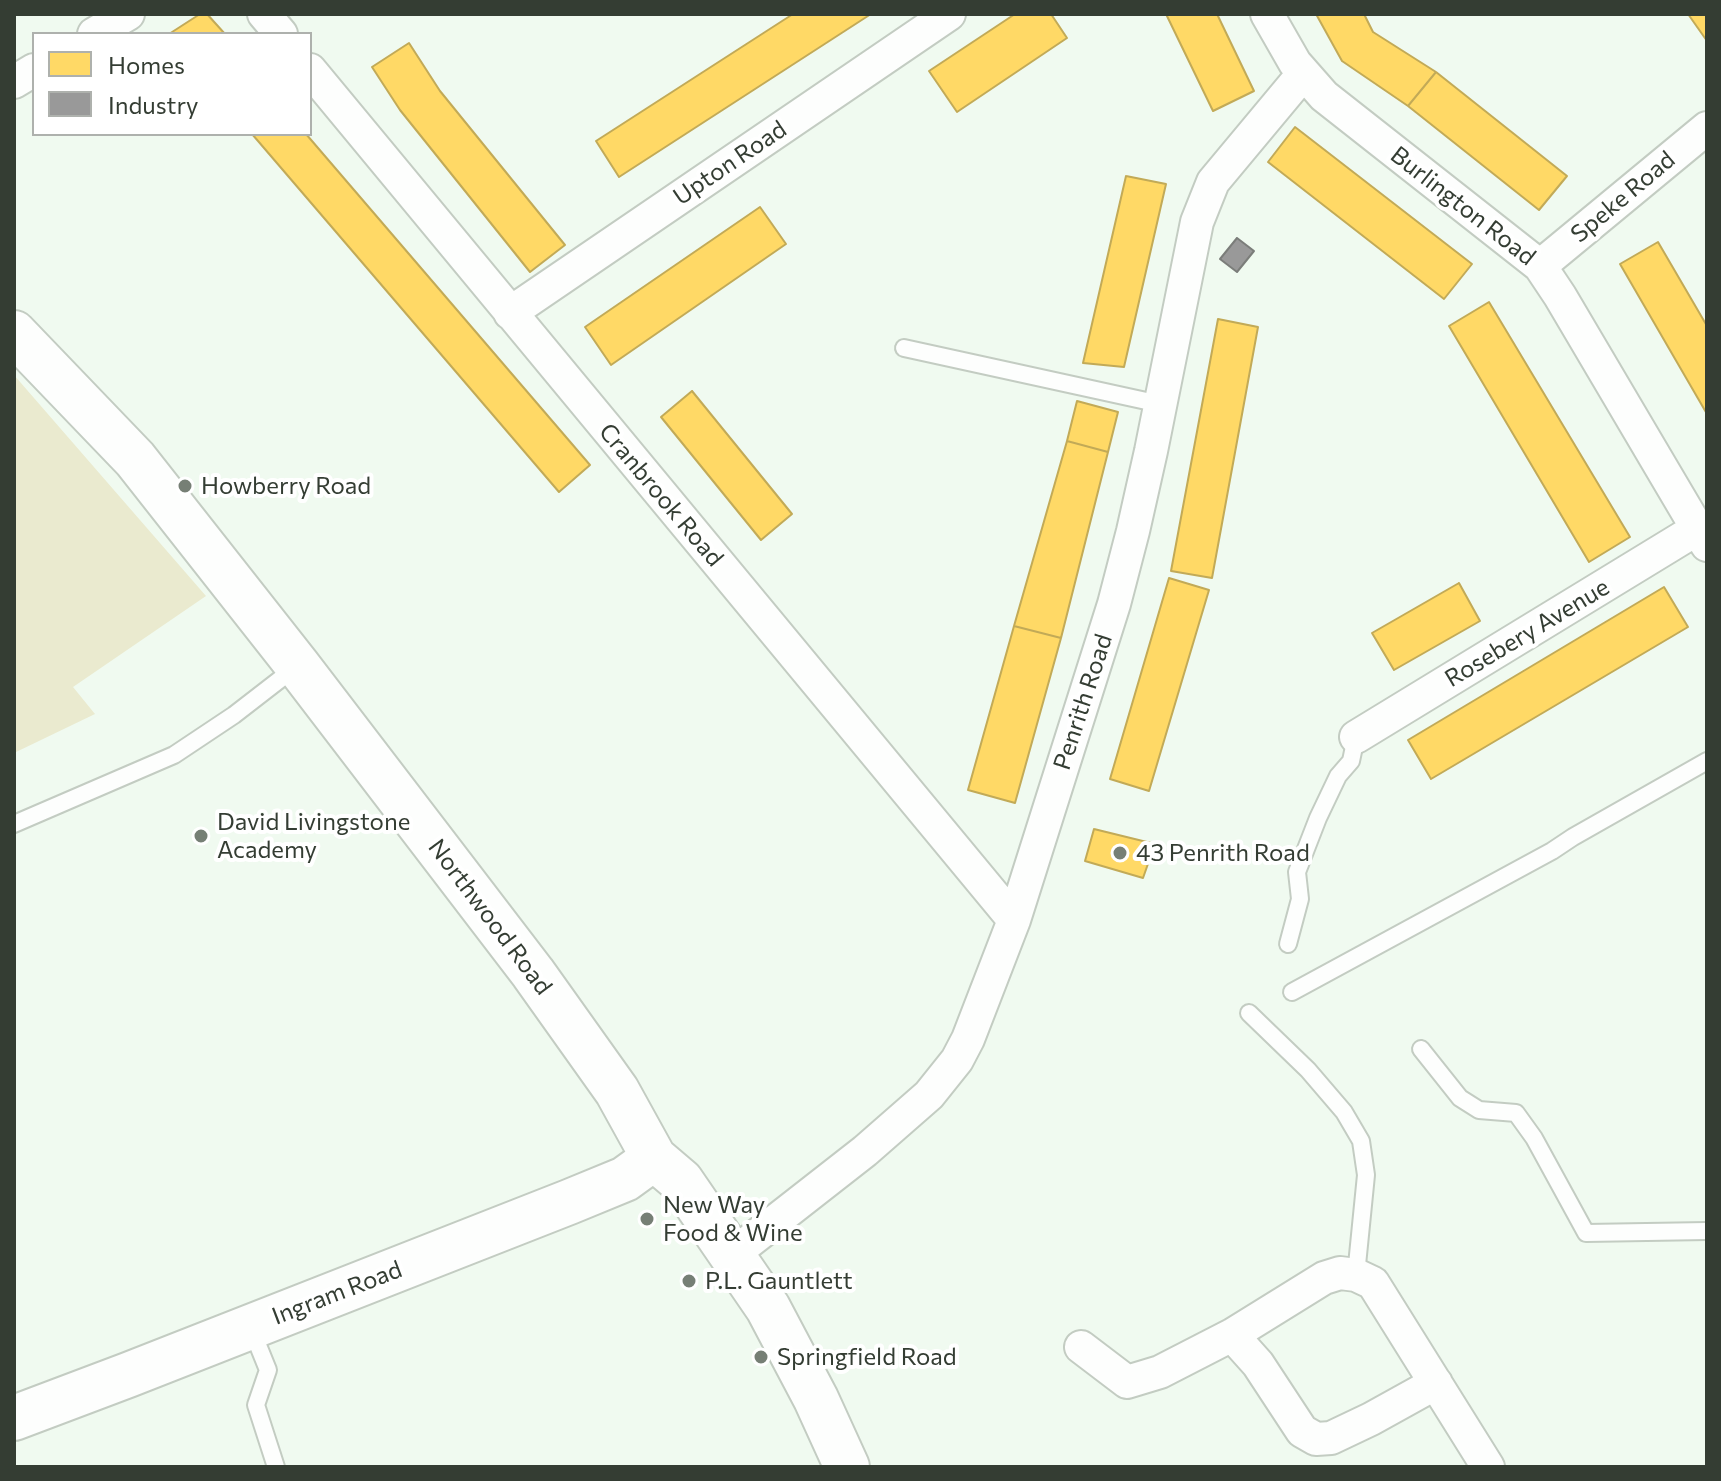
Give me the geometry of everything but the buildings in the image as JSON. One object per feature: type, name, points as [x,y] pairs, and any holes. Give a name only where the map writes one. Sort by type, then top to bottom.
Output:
[{"type":"street","points":[[97,32],[128,14]]},
{"type":"street","points":[[264,14],[279,32]]},
{"type":"street","name":"Upton Road","points":[[510,313],[949,14]]},
{"type":"street","name":"Burlington Road","points":[[1267,14],[1303,74],[1337,107],[1540,266],[1702,537]]},
{"type":"street","points":[[14,82],[32,71]]},
{"type":"street","name":"Cranbrook Road","points":[[312,72],[1014,920]]},
{"type":"street","name":"Penrith Road","points":[[732,1255],[865,1151],[929,1095],[946,1076],[968,1039],[1014,920],[1114,604],[1133,531],[1204,200],[1223,168],[1303,74]]},
{"type":"street","name":"Speke Road","points":[[1540,266],[1707,128]]},
{"type":"street","name":"Northwood Road","points":[[14,333],[135,459],[533,973],[617,1091],[654,1158],[681,1181],[768,1308],[847,1467]]},
{"type":"street","name":"Rosebery Avenue","points":[[1356,737],[1702,537]]},
{"type":"street","name":"Ingram Road","points":[[14,1418],[625,1179],[654,1158]]},
{"type":"street","points":[[1081,1347],[1127,1382],[1160,1372],[1232,1335],[1324,1278],[1340,1273],[1356,1275],[1373,1283],[1488,1467]]},
{"type":"street","points":[[1232,1335],[1258,1364],[1302,1431],[1316,1439],[1331,1438],[1436,1383]]},
{"type":"lane","points":[[904,348],[1160,404]]},
{"type":"lane","points":[[14,824],[174,755],[234,715],[298,666]]},
{"type":"lane","points":[[1288,944],[1300,899],[1297,872],[1338,776],[1351,761],[1356,737]]},
{"type":"lane","points":[[1292,992],[1552,851],[1707,761]]},
{"type":"lane","points":[[1249,1013],[1308,1070],[1344,1112],[1361,1141],[1366,1175],[1356,1275]]},
{"type":"lane","points":[[1421,1049],[1460,1098],[1479,1110],[1516,1113],[1534,1138],[1586,1233],[1707,1231]]},
{"type":"lane","points":[[251,1326],[268,1370],[256,1405],[276,1467]]},
{"type":"green space","points":[[14,375],[206,596],[73,687],[95,714],[14,753]]},
{"type":"place","name":"Howberry Road","points":[[185,486]]},
{"type":"place","name":"David Livingstone Academy","points":[[201,836]]},
{"type":"place","name":"43 Penrith Road","points":[[1120,853]]},
{"type":"place","name":"New Way Food & Wine","points":[[647,1219]]},
{"type":"place","name":"P.L. Gauntlett","points":[[689,1281]]},
{"type":"place","name":"Springfield Road","points":[[761,1357]]}]
